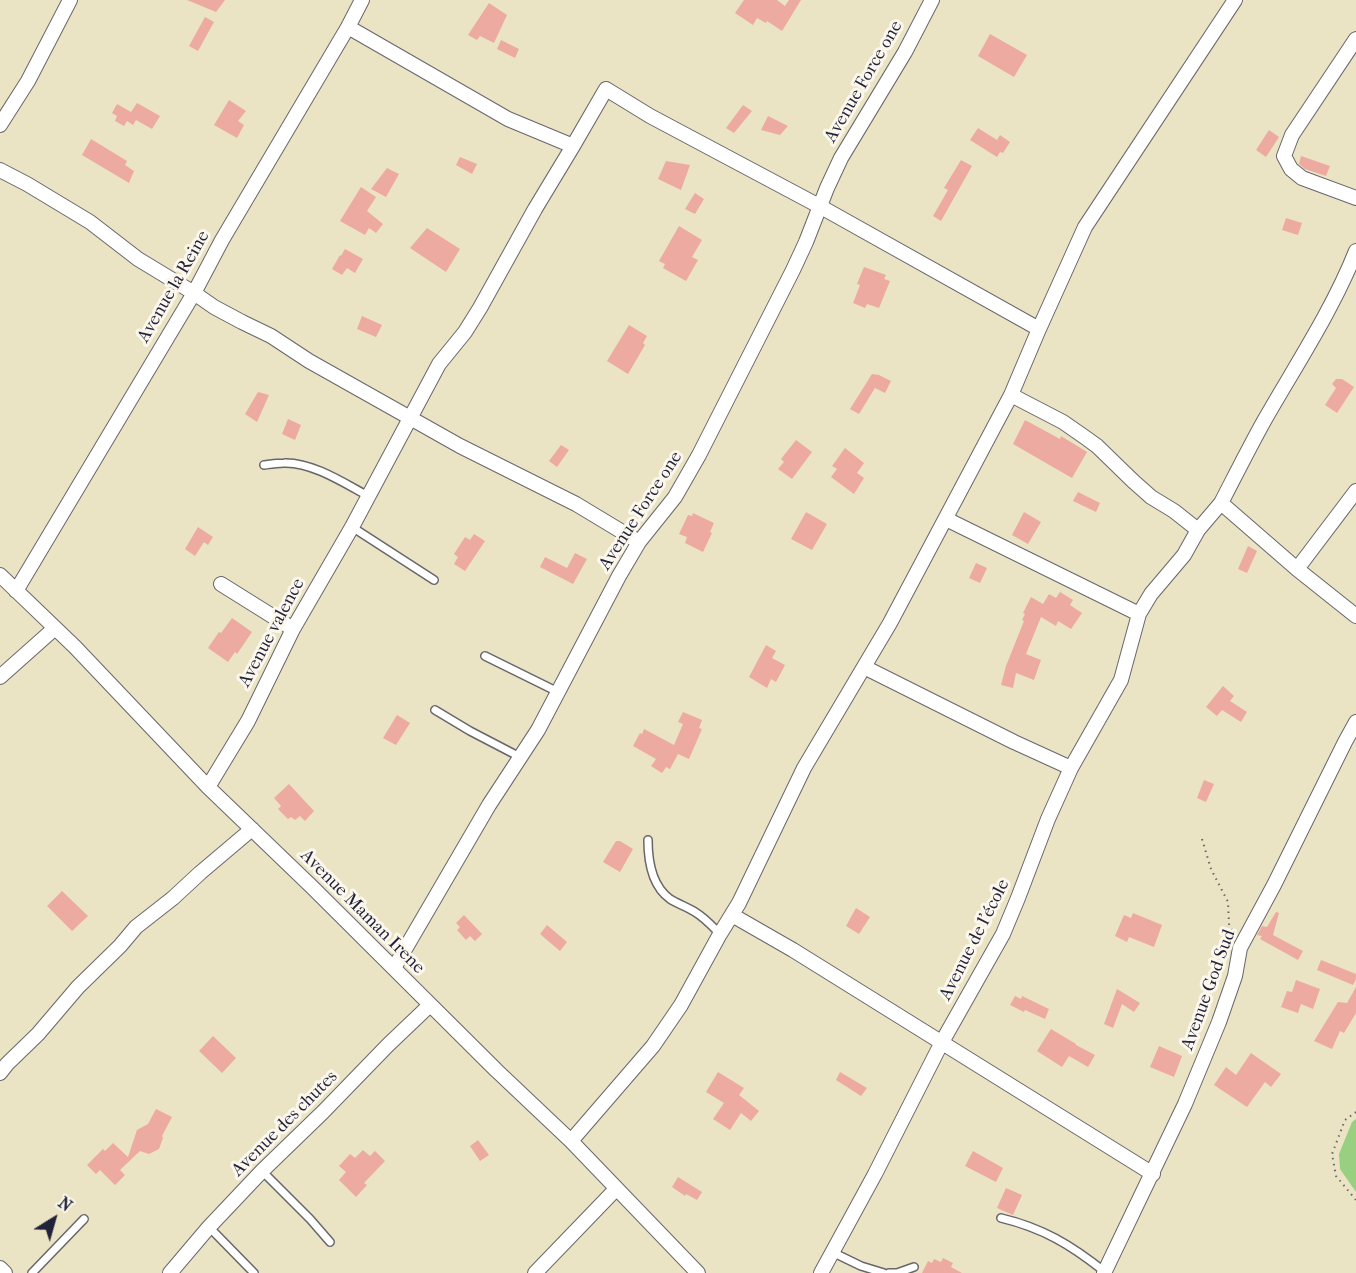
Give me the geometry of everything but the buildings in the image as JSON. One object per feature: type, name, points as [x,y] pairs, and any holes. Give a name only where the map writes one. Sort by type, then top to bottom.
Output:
[{"type":"street","points":[[0,125],[28,81],[70,0]]},
{"type":"street","name":"Avenue la Reine","points":[[16,591],[194,292],[362,0]]},
{"type":"street","name":"Avenue Force one","points":[[394,968],[489,805],[538,730],[591,626],[639,542],[675,496],[699,455],[793,270],[841,158],[905,52],[932,0]]},
{"type":"street","points":[[571,1141],[654,1046],[681,1005],[770,842],[804,768],[890,623],[1011,395],[1085,227],[1235,0]]},
{"type":"street","points":[[348,27],[508,119],[573,146]]},
{"type":"street","points":[[1356,39],[1292,135],[1284,156],[1291,169],[1302,178],[1356,198]]},
{"type":"street","name":"Avenue valence","points":[[208,787],[248,721],[293,629],[352,527],[439,364],[475,316],[606,89],[650,116],[820,207]]},
{"type":"street","points":[[0,170],[82,217],[138,259],[194,292],[214,307],[271,336],[309,361],[469,450],[576,504],[639,542]]},
{"type":"street","points":[[820,207],[1039,329]]},
{"type":"street","name":"Avenue de l'école","points":[[821,1273],[875,1174],[942,1042],[1003,934],[1048,819],[1071,768],[1121,680],[1139,614],[1151,594],[1184,555],[1198,530],[1221,503],[1263,423],[1311,342],[1356,251]]},
{"type":"street","points":[[1011,395],[1063,422],[1086,438],[1145,492],[1198,530]]},
{"type":"street","points":[[1297,568],[1356,491]]},
{"type":"street","points":[[1221,503],[1356,616]]},
{"type":"street","points":[[946,519],[1139,614]]},
{"type":"street","name":"Avenue Maman Irene","points":[[0,575],[75,647],[208,787],[571,1141],[698,1273]]},
{"type":"street","points":[[221,584],[293,629]]},
{"type":"street","points":[[0,678],[55,628]]},
{"type":"street","points":[[864,667],[1071,768]]},
{"type":"street","name":"Avenue God Sud","points":[[1105,1273],[1185,1104],[1219,1022],[1235,976],[1240,948],[1356,722]]},
{"type":"street","points":[[0,1073],[136,927],[174,898],[252,829]]},
{"type":"street","points":[[732,915],[793,950],[1153,1173]]},
{"type":"street","name":"Avenue des chutes","points":[[170,1273],[209,1227],[262,1171],[430,1005]]},
{"type":"street","points":[[536,1273],[616,1189]]},
{"type":"street","points":[[0,1268],[5,1273]]},
{"type":"lane","points":[[264,465],[285,463],[309,467],[368,496]]},
{"type":"lane","points":[[352,527],[434,580]]},
{"type":"lane","points":[[484,656],[558,692]]},
{"type":"lane","points":[[435,710],[520,757]]},
{"type":"lane","points":[[648,840],[651,868],[662,891],[670,899],[705,919],[720,934]]},
{"type":"lane","points":[[262,1171],[330,1242]]},
{"type":"lane","points":[[1001,1218],[1028,1225],[1049,1234],[1067,1244],[1105,1273]]},
{"type":"lane","points":[[32,1273],[84,1220]]},
{"type":"lane","points":[[209,1227],[254,1273]]},
{"type":"lane","points":[[832,1252],[861,1266],[884,1273]]},
{"type":"lane","points":[[889,1273],[897,1273],[914,1267]]},
{"type":"path","points":[[1202,839],[1211,868],[1228,902],[1229,924],[1240,948]]},
{"type":"path","points":[[1356,1112],[1345,1120],[1332,1154],[1336,1176],[1356,1200]]},
{"type":"green space","points":[[1356,1119],[1356,1192],[1340,1169],[1339,1154],[1352,1122]]}]
